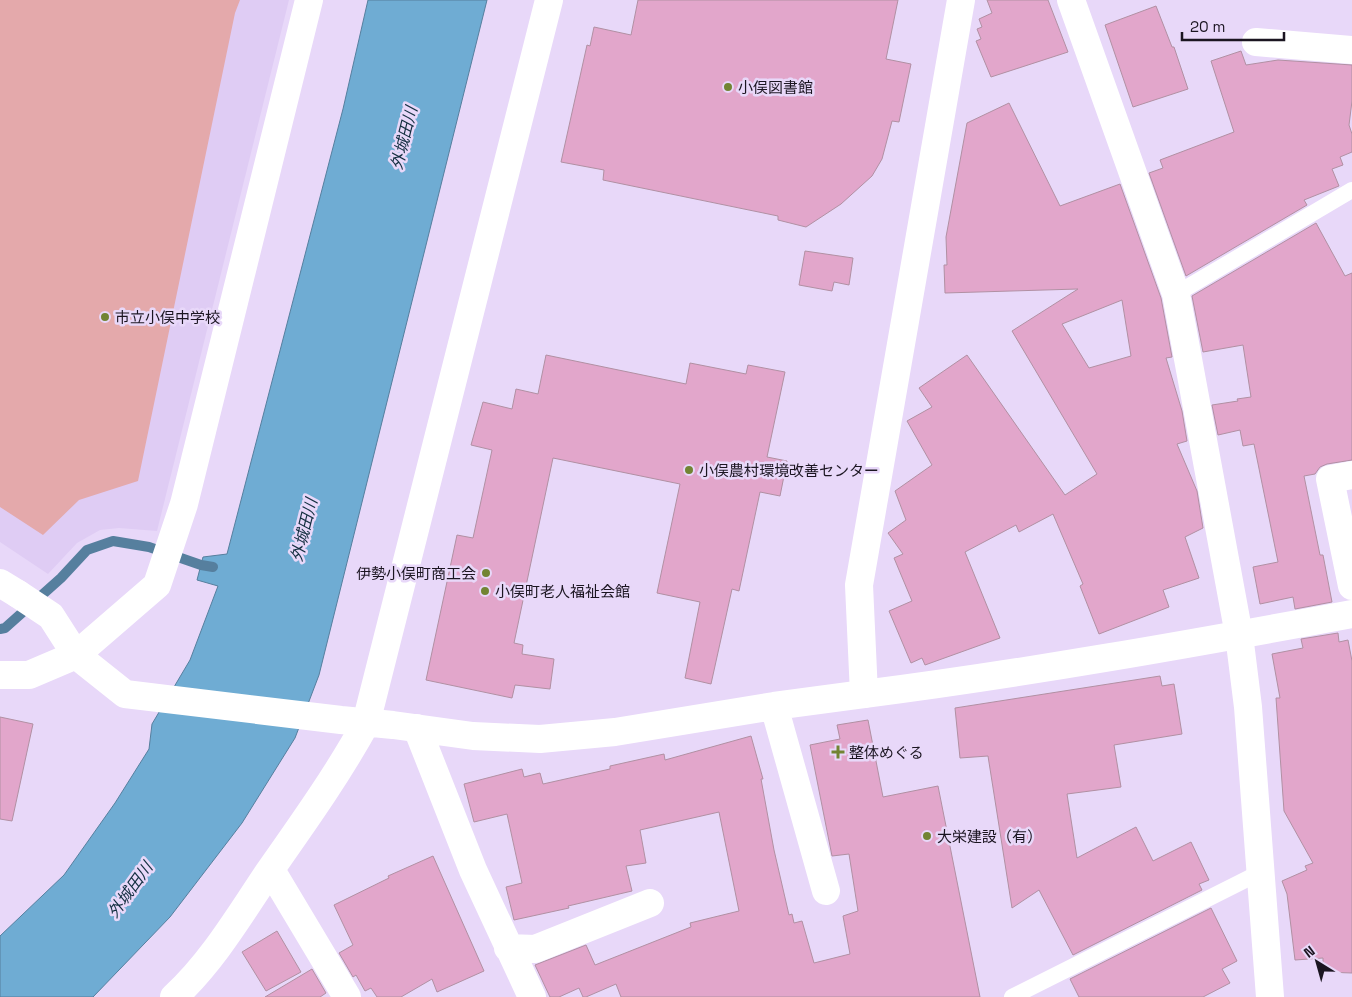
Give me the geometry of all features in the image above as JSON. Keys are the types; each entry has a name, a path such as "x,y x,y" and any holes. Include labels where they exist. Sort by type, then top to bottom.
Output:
{"street":[{"path":"0,675 29,675 76,655 157,584 186,494 309,0"},
{"path":"190,991 348,757 354,721 549,0"},
{"path":"864,694 859,586 961,0"},
{"path":"1071,0 1176,294 1239,635 1248,707 1270,997"},
{"path":"1256,42 1352,50"},
{"path":"1352,475 1330,479 1352,586"},
{"path":"9,589 51,616 76,655 125,694 473,736 540,739 615,732 774,706 958,682 1352,614"},
{"path":"774,706 826,892"},
{"path":"417,728 473,870 527,996"},
{"path":"271,870 347,997"},
{"path":"508,948 535,949 650,903"}],"lane":[{"path":"1176,294 1352,190"},
{"path":"1012,997 1261,872"}],"shaded area":[{"name":"市立小俣中学校","path":"0,0 289,0 157,531 119,528 100,530 77,543 48,574 0,542"},
{"name":"市立小俣中学校","path":"0,0 240,0 235,13 138,481 79,500 43,535 0,507"}],"water":[{"name":"外城田川","path":"368,0 487,0 319,675 295,738 242,823 170,917 93,997 0,997 0,936 64,875 115,803 149,749 152,724 190,660 218,586 197,580 203,557 227,554 343,109"}],"building":[{"name":"小俣図書館","path":"638,0 898,0 886,59 911,64 899,122 892,121 882,159 872,176 841,204 806,227 778,220 778,216 603,180 604,170 561,162 587,45 590,46 594,27 631,35"},
{"path":"987,0 1048,0 1068,52 991,77 976,41 981,39 977,29 982,27 979,19 992,13"},
{"path":"1156,6 1172,47 1174,47 1188,89 1133,107 1105,25"},
{"path":"1241,51 1246,65 1278,60 1352,65 1352,101 1349,125 1352,134 1352,152 1340,157 1343,165 1332,169 1339,186 1304,200 1307,205 1186,276 1149,173 1163,168 1160,160 1234,132 1211,61"},
{"path":"1009,103 1060,206 1120,184 1161,298 1172,357 1166,358 1182,411 1187,441 1177,444 1197,491 1203,528 1185,537 1199,578 1163,590 1169,607 1099,634 1080,586 1083,584 1053,514 1019,532 1016,525 965,552 1000,638 925,665 922,658 911,663 889,611 912,601 894,558 903,554 888,533 906,520 895,491 932,465 907,421 932,407 919,388 967,355 1065,495 1097,474 1012,331 1078,289 945,293 946,237 967,123","holes":["1122,300 1131,356 1089,368 1062,324"]},
{"path":"1316,223 1345,276 1352,273 1352,460 1327,464 1320,467 1315,474 1304,476 1320,555 1323,555 1332,602 1295,609 1293,597 1260,604 1253,567 1278,562 1254,444 1243,446 1240,430 1218,435 1212,405 1251,397 1243,345 1203,352 1192,296"},
{"path":"805,251 853,258 849,285 834,282 832,291 799,285"},
{"path":"546,355 686,384 690,363 746,374 748,365 785,372 767,457 787,461 780,496 760,492 739,591 732,589 711,684 685,678 700,602 657,593 680,484 553,458 514,643 523,645 522,654 554,659 550,689 515,685 512,698 426,680 457,535 473,538 492,450 471,445 483,402 512,409 516,389 538,394"},
{"path":"1338,633 1339,642 1348,640 1352,661 1352,973 1323,972 1323,958 1295,960 1287,894 1282,881 1307,870 1305,866 1313,863 1284,811 1276,698 1280,698 1272,654 1303,648 1301,639"},
{"path":"1160,676 1162,686 1174,684 1182,734 1114,745 1121,787 1067,794 1077,858 1136,827 1153,861 1191,842 1209,880 1199,884 1202,890 1073,955 1039,890 1012,908 988,756 960,758 955,708"},
{"path":"0,717 33,724 12,821 0,819"},
{"path":"868,720 883,797 938,786 980,997 621,997 616,984 586,997 583,997 579,988 559,997 550,997 535,965 586,945 595,965 691,927 690,923 739,911 719,812 640,830 646,863 626,866 632,891 514,920 506,887 522,883 507,814 474,822 464,784 522,769 524,777 540,773 543,784 610,769 610,766 664,754 665,760 751,736 763,779 761,779 774,850 789,915 792,914 794,923 802,921 814,963 850,954 843,916 858,911 849,854 832,856 810,745 840,739 837,725"},
{"path":"433,856 484,971 437,992 432,979 401,997 377,997 371,988 365,991 356,975 353,977 339,953 353,945 334,905 389,878 388,876"},
{"path":"1211,908 1237,961 1222,969 1230,983 1203,997 1079,997 1070,979"},
{"path":"277,931 301,972 266,991 242,952"},
{"path":"312,969 326,993 320,997 265,997"}],"waterway":[{"path":"0,629 5,628 61,578 87,550 113,541 149,547 201,565 213,567"}],"place":[{"name":"小俣図書館","path":"728,87"},
{"name":"市立小俣中学校","path":"105,317"},
{"name":"小俣農村環境改善センター","path":"689,470"},
{"name":"伊勢小俣町商工会","path":"486,573"},
{"name":"小俣町老人福祉会館","path":"485,591"},
{"name":"整体めぐる","path":"838,752"},
{"name":"大栄建設（有）","path":"927,836"}]}
